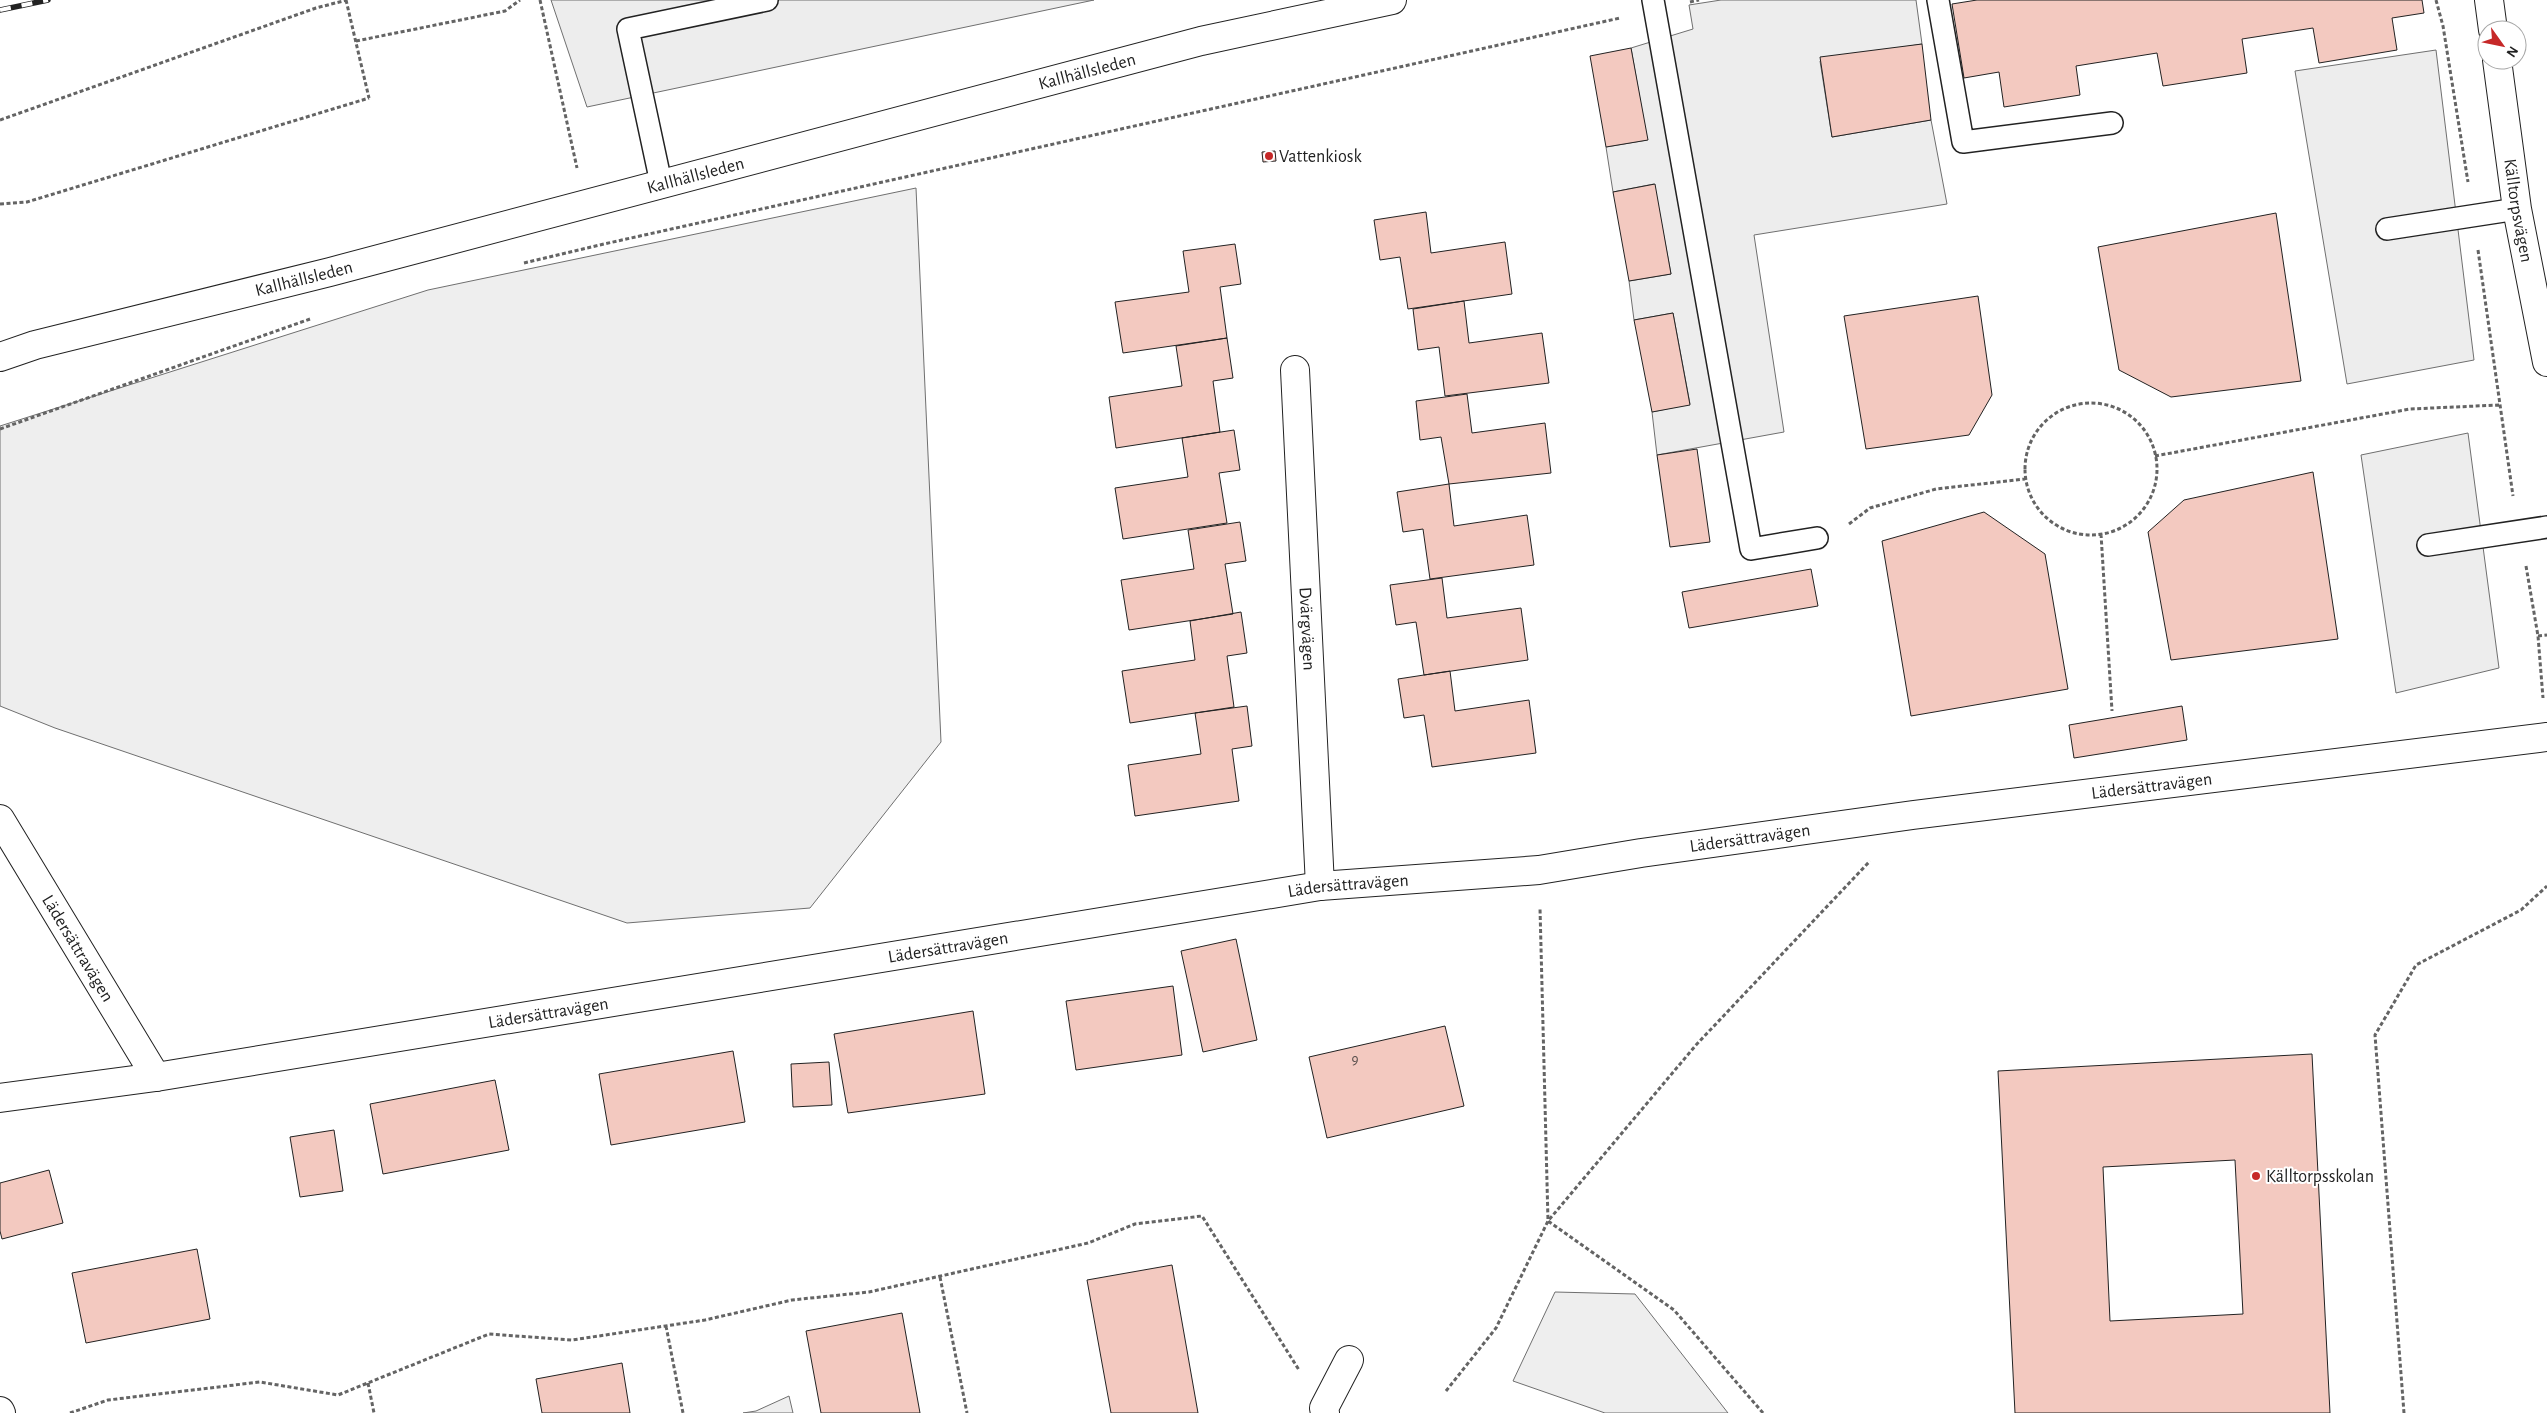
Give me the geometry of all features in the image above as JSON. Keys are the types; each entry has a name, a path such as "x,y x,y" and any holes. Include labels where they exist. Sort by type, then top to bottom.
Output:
{"street":[{"name":"Kallhällsleden","path":"0,357 35,345 330,272 1201,41 1392,0"},
{"path":"2489,0 2492,20"},
{"name":"Källtorpsvägen","path":"2498,70 2517,209 2547,362"},
{"name":"Dvärgvägen","path":"1295,370 1320,886"},
{"name":"Lädersättravägen","path":"0,1098 156,1077 1320,886 1539,870 1641,853 1913,815 2546,737"},
{"name":"Lädersättravägen","path":"0,819 156,1077"},
{"path":"1325,1411 1349,1360"}],"lane":[{"path":"661,183 628,29 767,0"},
{"path":"1938,0 1963,142 2112,122"},
{"path":"1654,5 1750,549 1817,538"},
{"path":"2387,230 2517,209"},
{"path":"2428,545 2547,527"}],"path":[{"path":"0,120 316,8 347,0 368,98 27,202 0,204"},
{"path":"356,41 505,11 520,0"},
{"path":"540,0 586,204 604,244"},
{"path":"518,265 1654,5 1699,0"},
{"path":"2436,0 2443,26 2473,216 2498,406 2538,636 2546,737"},
{"path":"0,429 318,316"},
{"path":"2090,403 2113,407 2132,418 2147,435 2156,456 2156,477 2146,503 2138,515 2121,528 2101,534 2080,534 2060,528 2044,516 2032,499 2025,479 2026,456 2034,436 2049,418 2068,407 2083,404 2090,403"},
{"path":"2156,456 2410,409 2498,406"},
{"path":"1817,538 1838,532 1870,508 1936,489 2025,479"},
{"path":"2101,534 2112,711"},
{"path":"2538,636 2547,635"},
{"path":"1446,1391 1496,1328 1548,1221 1696,1045 1872,858"},
{"path":"1539,870 1548,1221"},
{"path":"2404,1413 2375,1035 2416,965 2521,910 2547,886"},
{"path":"70,1413 108,1400 260,1382 338,1395 489,1334 572,1340 705,1320 792,1300 869,1292 1088,1244 1135,1224 1202,1216 1325,1411"},
{"path":"1548,1221 1674,1310 1763,1413"},
{"path":"940,1277 967,1413"},
{"path":"666,1326 683,1413"},
{"path":"368,1383 374,1413"}],"shaded area":[{"path":"551,0 1094,0 587,107"},
{"path":"1721,0 1916,0 1922,44 1820,61 1832,137 1931,120 1947,204 1754,235 1784,432 1657,455 1652,412 1690,404 1673,313 1634,320 1629,281 1671,274 1654,184 1613,192 1606,147 1647,140 1631,48 1693,29 1689,5"},
{"path":"2436,50 2474,360 2347,384 2295,71"},
{"path":"916,188 941,742 810,908 627,923 55,728 0,706 0,426 428,290"},
{"path":"2468,433 2499,668 2396,693 2361,455"},
{"path":"1555,1292 1635,1294 1728,1413 1605,1413 1513,1381"},
{"path":"789,1396 793,1413 743,1413 756,1411"}],"building":[{"path":"1977,0 2422,0 2424,13 2392,18 2397,50 2319,63 2313,28 2242,39 2247,73 2163,86 2157,53 2076,66 2080,95 2004,107 1999,72 1964,78 1952,4"},
{"path":"1922,44 1931,120 1832,137 1820,57"},
{"path":"1631,48 1648,140 1606,147 1590,56"},
{"name":"Vattenkiosk","path":"1275,151 1276,161 1263,162 1262,152"},
{"path":"1655,184 1671,274 1629,281 1613,192"},
{"path":"1426,212 1431,253 1505,242 1512,294 1408,309 1400,257 1380,260 1374,220"},
{"path":"2276,213 2301,381 2171,397 2119,370 2098,247"},
{"path":"1235,244 1241,284 1220,287 1227,338 1123,353 1115,302 1189,292 1183,251"},
{"path":"1978,296 1992,395 1969,435 1866,449 1844,316"},
{"path":"1464,301 1469,343 1542,333 1549,383 1445,396 1439,347 1418,350 1413,309"},
{"path":"1673,313 1690,405 1652,412 1634,320"},
{"path":"1227,338 1233,378 1213,381 1220,432 1116,448 1109,397 1182,386 1176,346"},
{"path":"1467,394 1472,433 1545,423 1551,473 1449,484 1441,437 1420,440 1416,401"},
{"path":"1234,430 1240,470 1219,473 1227,523 1123,539 1115,488 1188,477 1182,438"},
{"path":"1697,449 1710,542 1670,547 1657,455"},
{"path":"2313,472 2338,639 2171,660 2148,532 2184,500"},
{"path":"1449,484 1454,526 1527,515 1534,565 1430,579 1423,529 1403,532 1397,492"},
{"path":"1984,512 2045,554 2068,689 1911,716 1882,541"},
{"path":"1240,522 1246,561 1225,564 1233,614 1129,630 1121,580 1194,569 1188,530"},
{"path":"1811,569 1818,606 1689,628 1682,592"},
{"path":"1442,578 1447,618 1521,608 1528,660 1424,675 1416,622 1396,625 1390,585"},
{"path":"1241,612 1247,653 1227,656 1234,707 1130,723 1122,671 1195,660 1190,621"},
{"path":"1450,671 1455,711 1529,700 1536,753 1432,767 1424,715 1404,718 1398,679"},
{"path":"1247,706 1252,746 1232,749 1239,801 1135,816 1128,765 1201,754 1195,713"},
{"path":"2182,706 2187,740 2074,758 2069,725"},
{"path":"1236,939 1257,1040 1203,1052 1181,951"},
{"path":"1173,986 1182,1055 1076,1070 1066,1001"},
{"path":"973,1011 985,1094 848,1113 834,1034"},
{"path":"1445,1026 1464,1106 1327,1138 1309,1057"},
{"path":"733,1051 745,1122 611,1145 599,1074"},
{"path":"2312,1054 2330,1413 2015,1413 1998,1071","holes":["2235,1160 2243,1314 2110,1321 2103,1167"]},
{"path":"829,1062 832,1105 793,1107 791,1064"},
{"path":"495,1080 509,1150 383,1174 370,1104"},
{"path":"334,1130 343,1191 300,1197 290,1137"},
{"path":"49,1170 63,1223 2,1239 0,1231 0,1183"},
{"path":"197,1249 210,1319 86,1343 72,1273"},
{"path":"1172,1265 1198,1413 1111,1413 1087,1280"},
{"path":"902,1313 920,1413 821,1413 806,1331"},
{"path":"622,1363 630,1413 542,1413 536,1379"}],"railway":[{"path":"0,10 48,0"}],"place":[{"name":"Vattenkiosk","path":"1269,156"},
{"name":"Källtorpsskolan","path":"2256,1176"}]}
